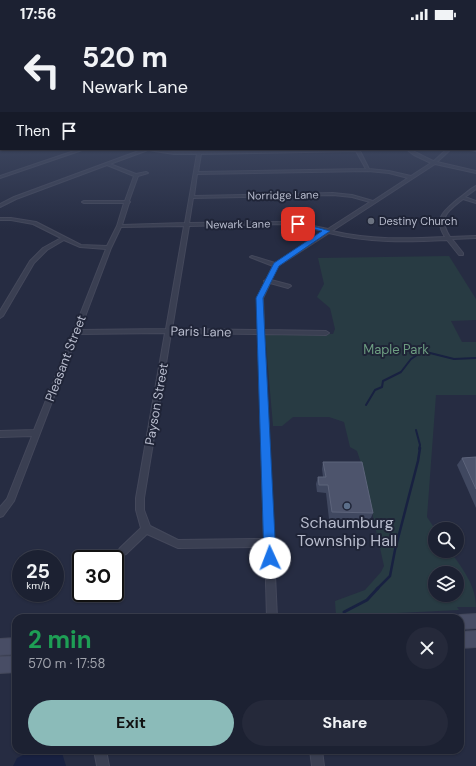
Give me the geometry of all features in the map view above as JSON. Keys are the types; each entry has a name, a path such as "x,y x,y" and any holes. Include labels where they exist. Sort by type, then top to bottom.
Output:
{"main road":[{"path":"464,622 476,621"},
{"path":"464,640 476,639"},
{"path":"0,647 12,646"},
{"path":"0,665 12,664"}],"street":[{"path":"0,177 54,159"},
{"path":"0,206 16,198 119,159"},
{"name":"Payson Street","path":"146,529 140,510 140,498 199,159"},
{"path":"362,159 368,170"},
{"path":"429,159 476,172"},
{"path":"272,614 260,298 276,265 439,159"},
{"path":"33,160 41,164"},
{"path":"107,164 136,175 146,173"},
{"path":"196,173 368,170 389,172 411,178"},
{"name":"Pleasant Street","path":"0,513 10,501 75,332 119,226 136,175"},
{"path":"461,254 448,237 440,222 442,216 476,187"},
{"name":"Norridge Lane","path":"192,197 330,194 352,196 373,202"},
{"path":"462,198 476,202"},
{"path":"84,202 128,202"},
{"path":"0,219 11,219 34,223 80,246 109,248"},
{"name":"Newark Lane","path":"119,226 298,224 363,238 476,237"},
{"path":"0,316 32,262 45,249 64,238"},
{"path":"252,257 276,265"},
{"path":"267,281 288,286"},
{"name":"Paris Lane","path":"75,332 169,331 326,333"},
{"path":"0,434 36,433"},
{"path":"124,550 146,529 178,544 270,542"},
{"path":"101,754 103,766"},
{"path":"316,754 318,766"}],"green space":[{"name":"Maple Park","path":"449,256 476,299 476,320 451,321 462,342 476,342 476,395 436,395 427,517 430,522 428,522 428,558 455,558 461,566 428,566 428,602 464,602 464,570 474,591 476,607 457,607 459,610 377,614 336,614 335,601 365,590 381,572 384,566 361,463 357,451 350,447 344,422 329,417 293,417 282,426 273,426 265,333 333,334 335,329 330,308 317,297 324,284 318,258"}],"water":[{"path":"25,754 62,754 66,766 13,766 17,758"}],"building":[{"path":"476,457 476,489 462,458"},
{"name":"Schaumburg Township Hall","path":"323,462 362,462 373,513 332,512 328,485 319,485 318,477 326,477"}],"waterway":[{"path":"366,405 375,390 382,387 383,381 401,372 411,359 420,353 430,353 454,359 476,358"},
{"path":"416,430 420,445 419,449"},
{"path":"378,588 390,576 420,448"},
{"path":"344,612 367,600 378,588"}],"place":[{"name":"Destiny Church","path":"371,221"},
{"name":"Schaumburg Township Hall","path":"347,506"}],"route":[{"path":"270,558 260,298 276,265 327,231 298,224"}]}
